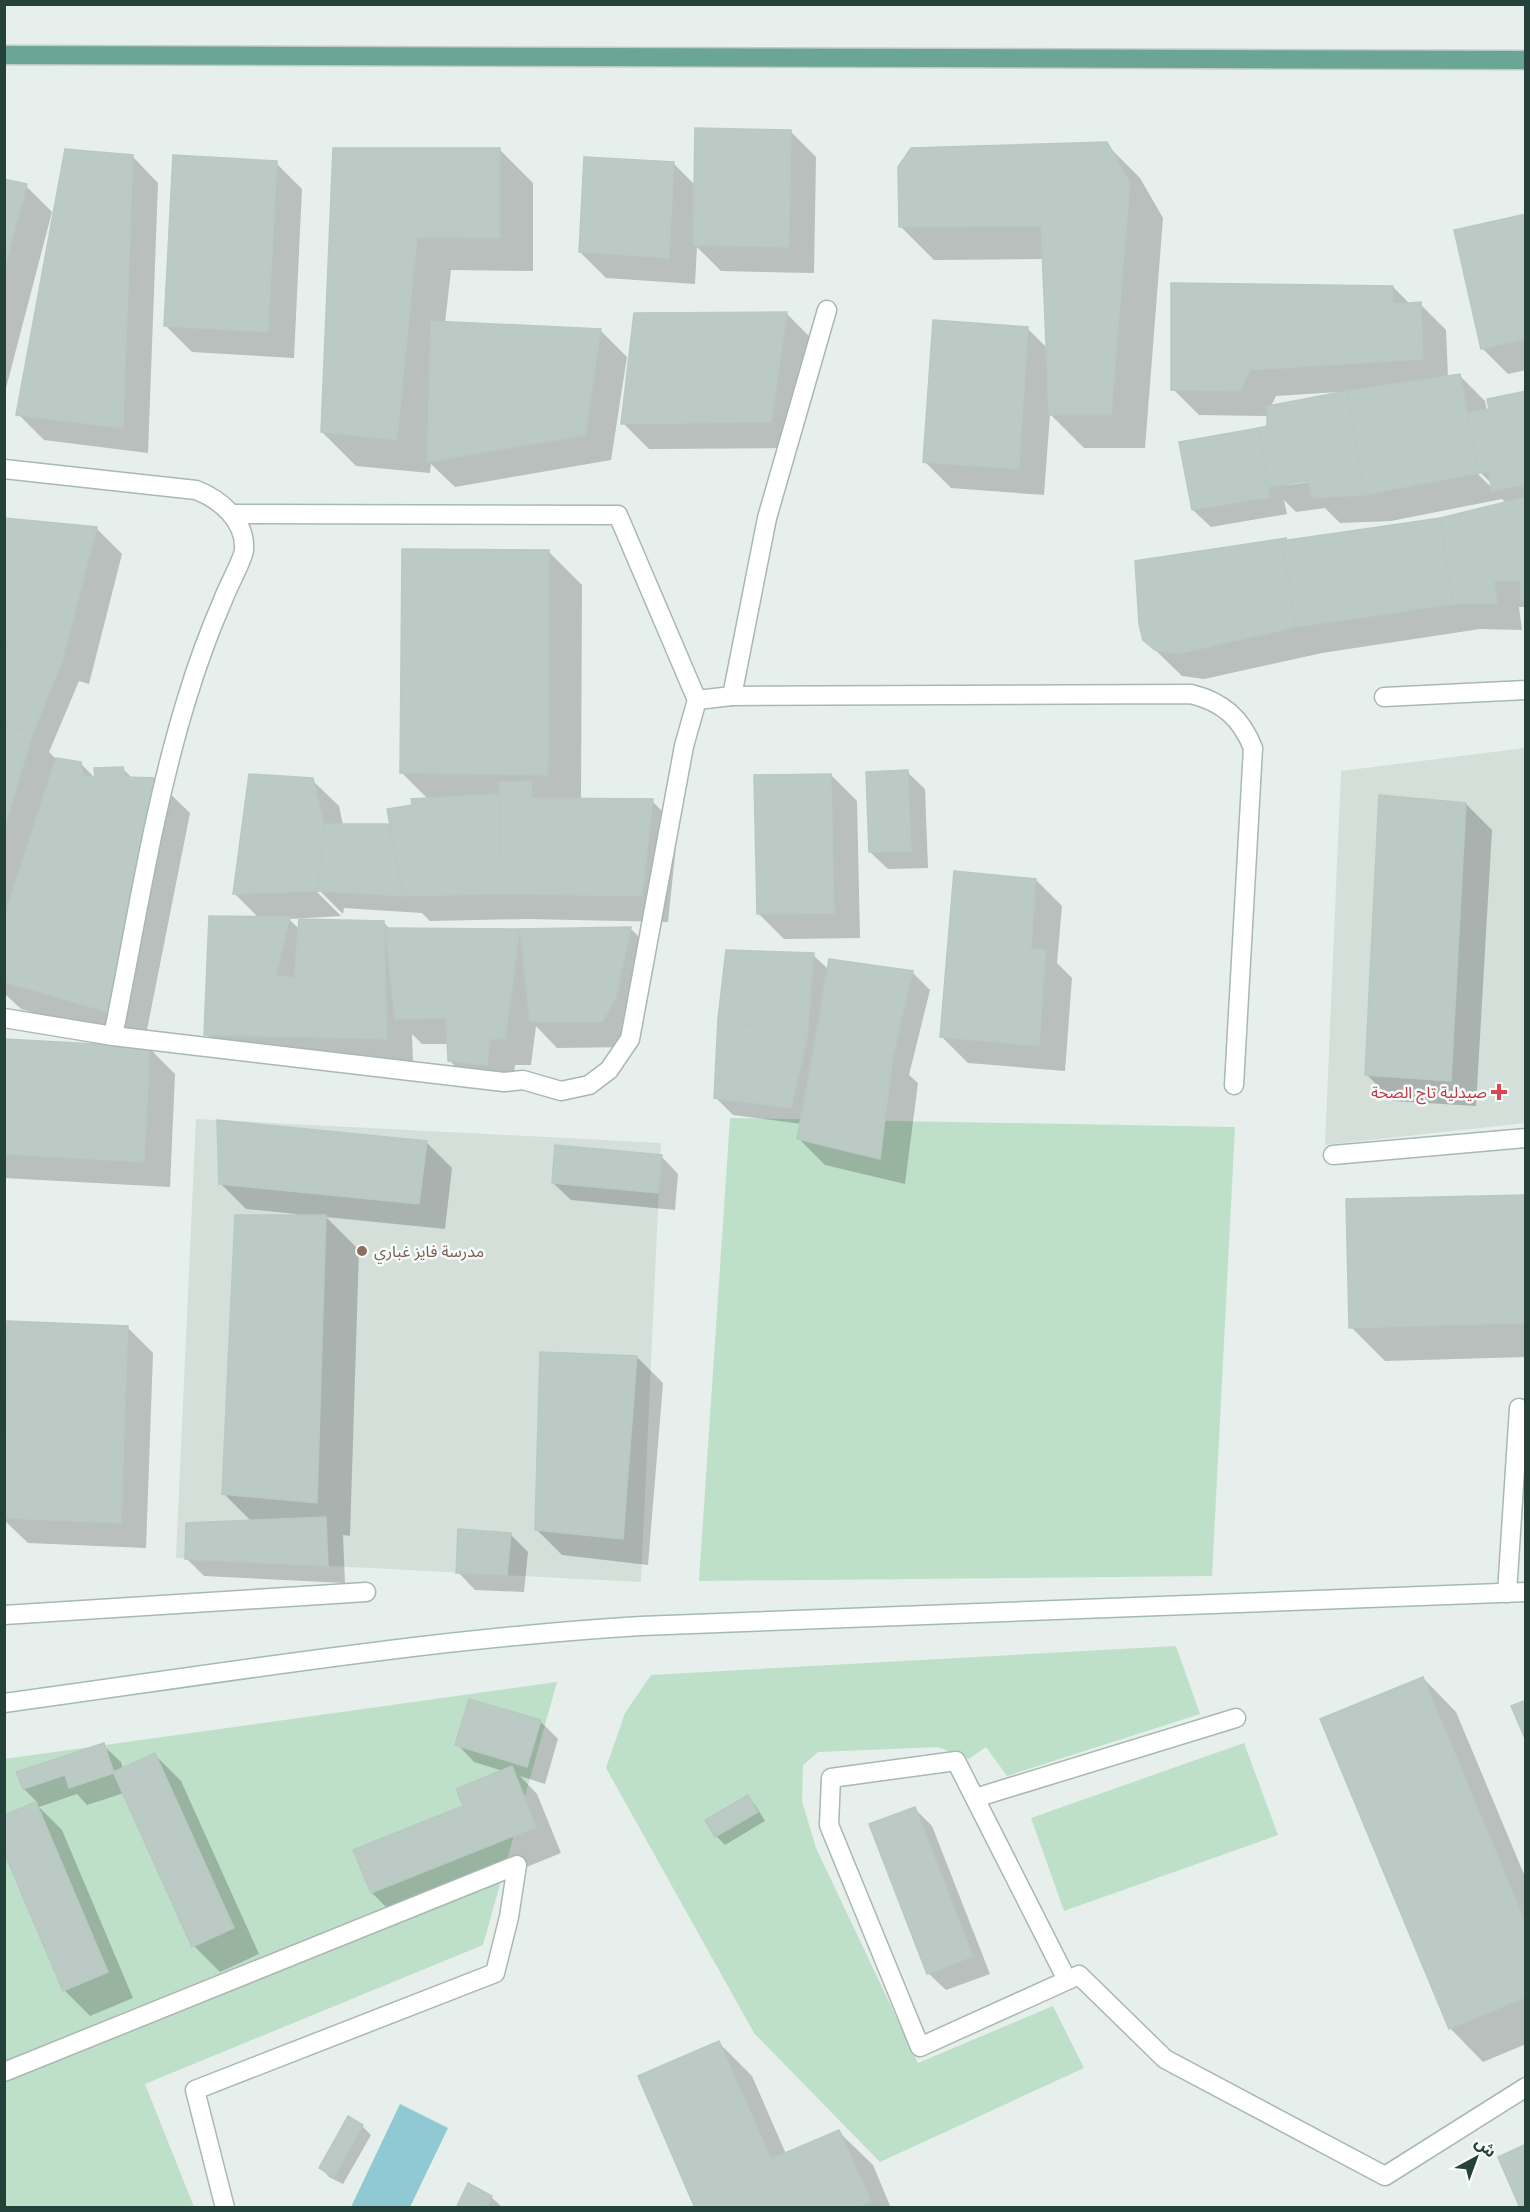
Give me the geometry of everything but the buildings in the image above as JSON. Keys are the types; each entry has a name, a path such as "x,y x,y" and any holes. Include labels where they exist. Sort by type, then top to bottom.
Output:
{"main road":[{"path":"4,55 1526,60"}],"street":[{"path":"732,696 767,518 827,310"},
{"path":"4,469 196,490 210,495 232,514 241,531 244,550 204,648 174,741 113,1036"},
{"path":"4,1018 113,1036 504,1082 523,1080 561,1091 589,1085 609,1070 630,1039 684,746 697,700 618,515 232,514"},
{"path":"1384,697 1526,690"},
{"path":"697,700 732,696 1191,694 1204,697 1229,710 1240,722 1253,748 1234,1085"},
{"path":"1334,1155 1526,1138"},
{"path":"4,1703 415,1646 566,1630 1516,1592 1519,1408"},
{"path":"4,1616 366,1592"},
{"path":"975,1798 1236,1718"},
{"path":"1067,1980 956,1761 831,1778 829,1826 920,2047 1079,1975 1165,2059 1385,2176 1526,2087"},
{"path":"4,2072 517,1865 509,1917 495,1973 195,2090 225,2208"}],"shaded area":[{"path":"1525,748 1525,1123 1325,1145 1341,771"},
{"path":"196,1119 661,1143 641,1582 176,1558"}],"green space":[{"path":"730,1118 1235,1127 1212,1576 699,1581"},
{"path":"1176,1646 1200,1714 1007,1776 986,1747 969,1759 938,1747 818,1752 803,1765 802,1801 816,1848 918,2063 1053,2006 1084,2068 880,2162 754,2033 606,1768 625,1713 651,1675"},
{"path":"557,1682 483,1945 145,2084 194,2207 5,2207 4,1759"},
{"path":"1244,1743 1278,1835 1064,1911 1031,1818"}],"water":[{"path":"400,2104 448,2128 410,2207 351,2207"}],"place":[{"name":"صيدلية تاج الصحة","path":"1499,1092"},
{"name":"مدرسة فايز غباري","path":"362,1251"}]}
